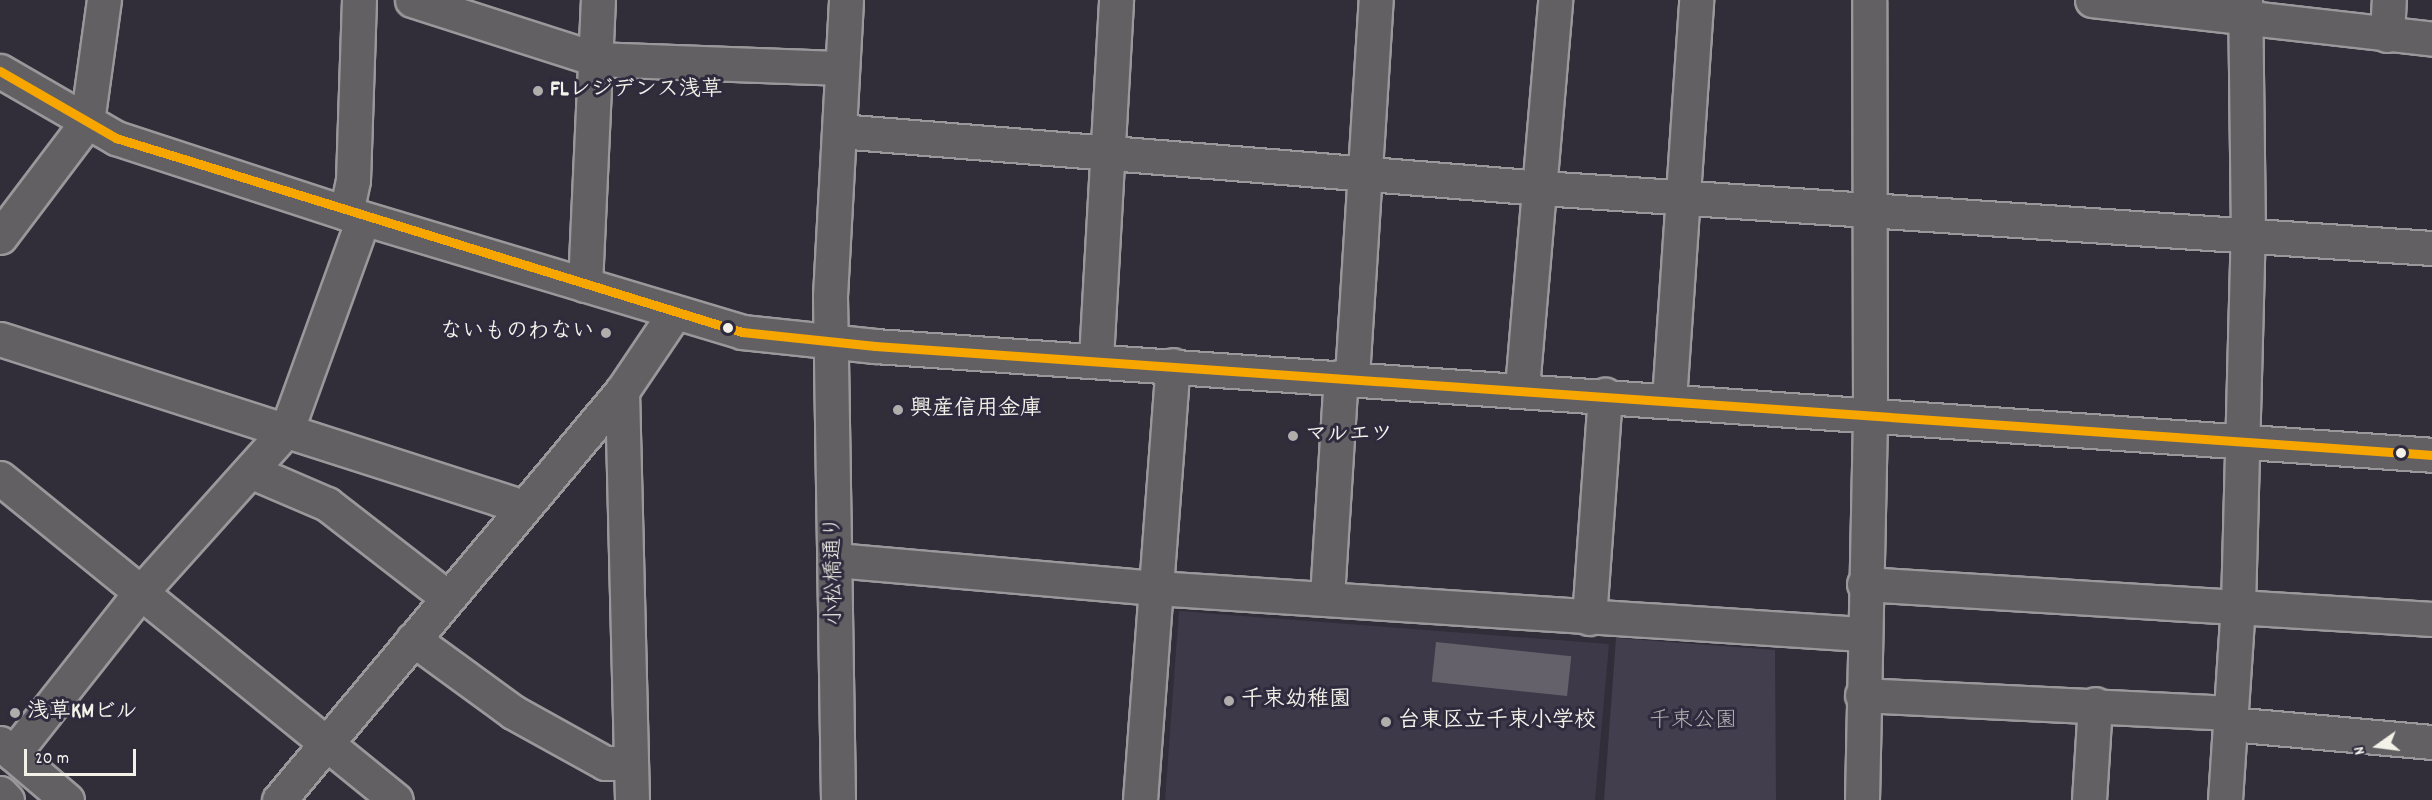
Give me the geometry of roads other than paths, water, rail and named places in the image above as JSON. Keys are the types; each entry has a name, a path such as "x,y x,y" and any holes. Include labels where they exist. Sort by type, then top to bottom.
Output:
{"street":[{"path":"0,237 87,122 104,0"},
{"path":"67,800 7,749 141,592 287,429 354,216 353,180 359,0"},
{"path":"412,0 596,59 842,68"},
{"path":"585,285 598,0"},
{"name":"小松橋通り","path":"838,800 831,343 846,0"},
{"path":"1096,359 1116,0"},
{"path":"1327,597 1365,174 1376,0"},
{"path":"1522,388 1542,188 1555,0"},
{"path":"1669,400 1695,0"},
{"path":"1862,800 1862,634 1870,416 1869,0"},
{"path":"2387,35 2389,0"},
{"path":"2102,1 2245,9 2387,35 2432,39"},
{"path":"2225,800 2238,606 2248,236 2245,9"},
{"path":"0,71 116,138 354,216 674,314 742,332 831,343 1522,388 1870,416 2432,455"},
{"path":"839,131 1542,188 1868,208 2432,248"},
{"path":"279,800 622,391 674,314"},
{"path":"0,339 287,429 524,507"},
{"path":"1140,800 1173,365"},
{"path":"622,391 632,800"},
{"path":"1589,618 1605,395"},
{"path":"250,471 327,504 448,598"},
{"path":"0,478 396,800"},
{"path":"835,560 1156,588 1327,597 1589,618 1862,634"},
{"path":"1864,584 2432,619"},
{"path":"413,639 513,712 605,763 631,763"},
{"path":"1862,695 2095,704 2432,742"},
{"path":"2089,800 2095,704"},
{"path":"0,794 7,800"},
{"path":"838,800 850,800"}],"place":[{"name":"FLレジデンス浅草","path":"538,91"},
{"name":"ないものわない","path":"606,333"},
{"name":"興産信用金庫","path":"898,410"},
{"name":"マルエツ","path":"1293,436"},
{"name":"千束幼稚園","path":"1229,701"},
{"name":"浅草KMビル","path":"15,713"},
{"name":"台東区立千束小学校","path":"1386,722"}],"park label":[{"name":"千束公園","path":"1693,722"}]}
